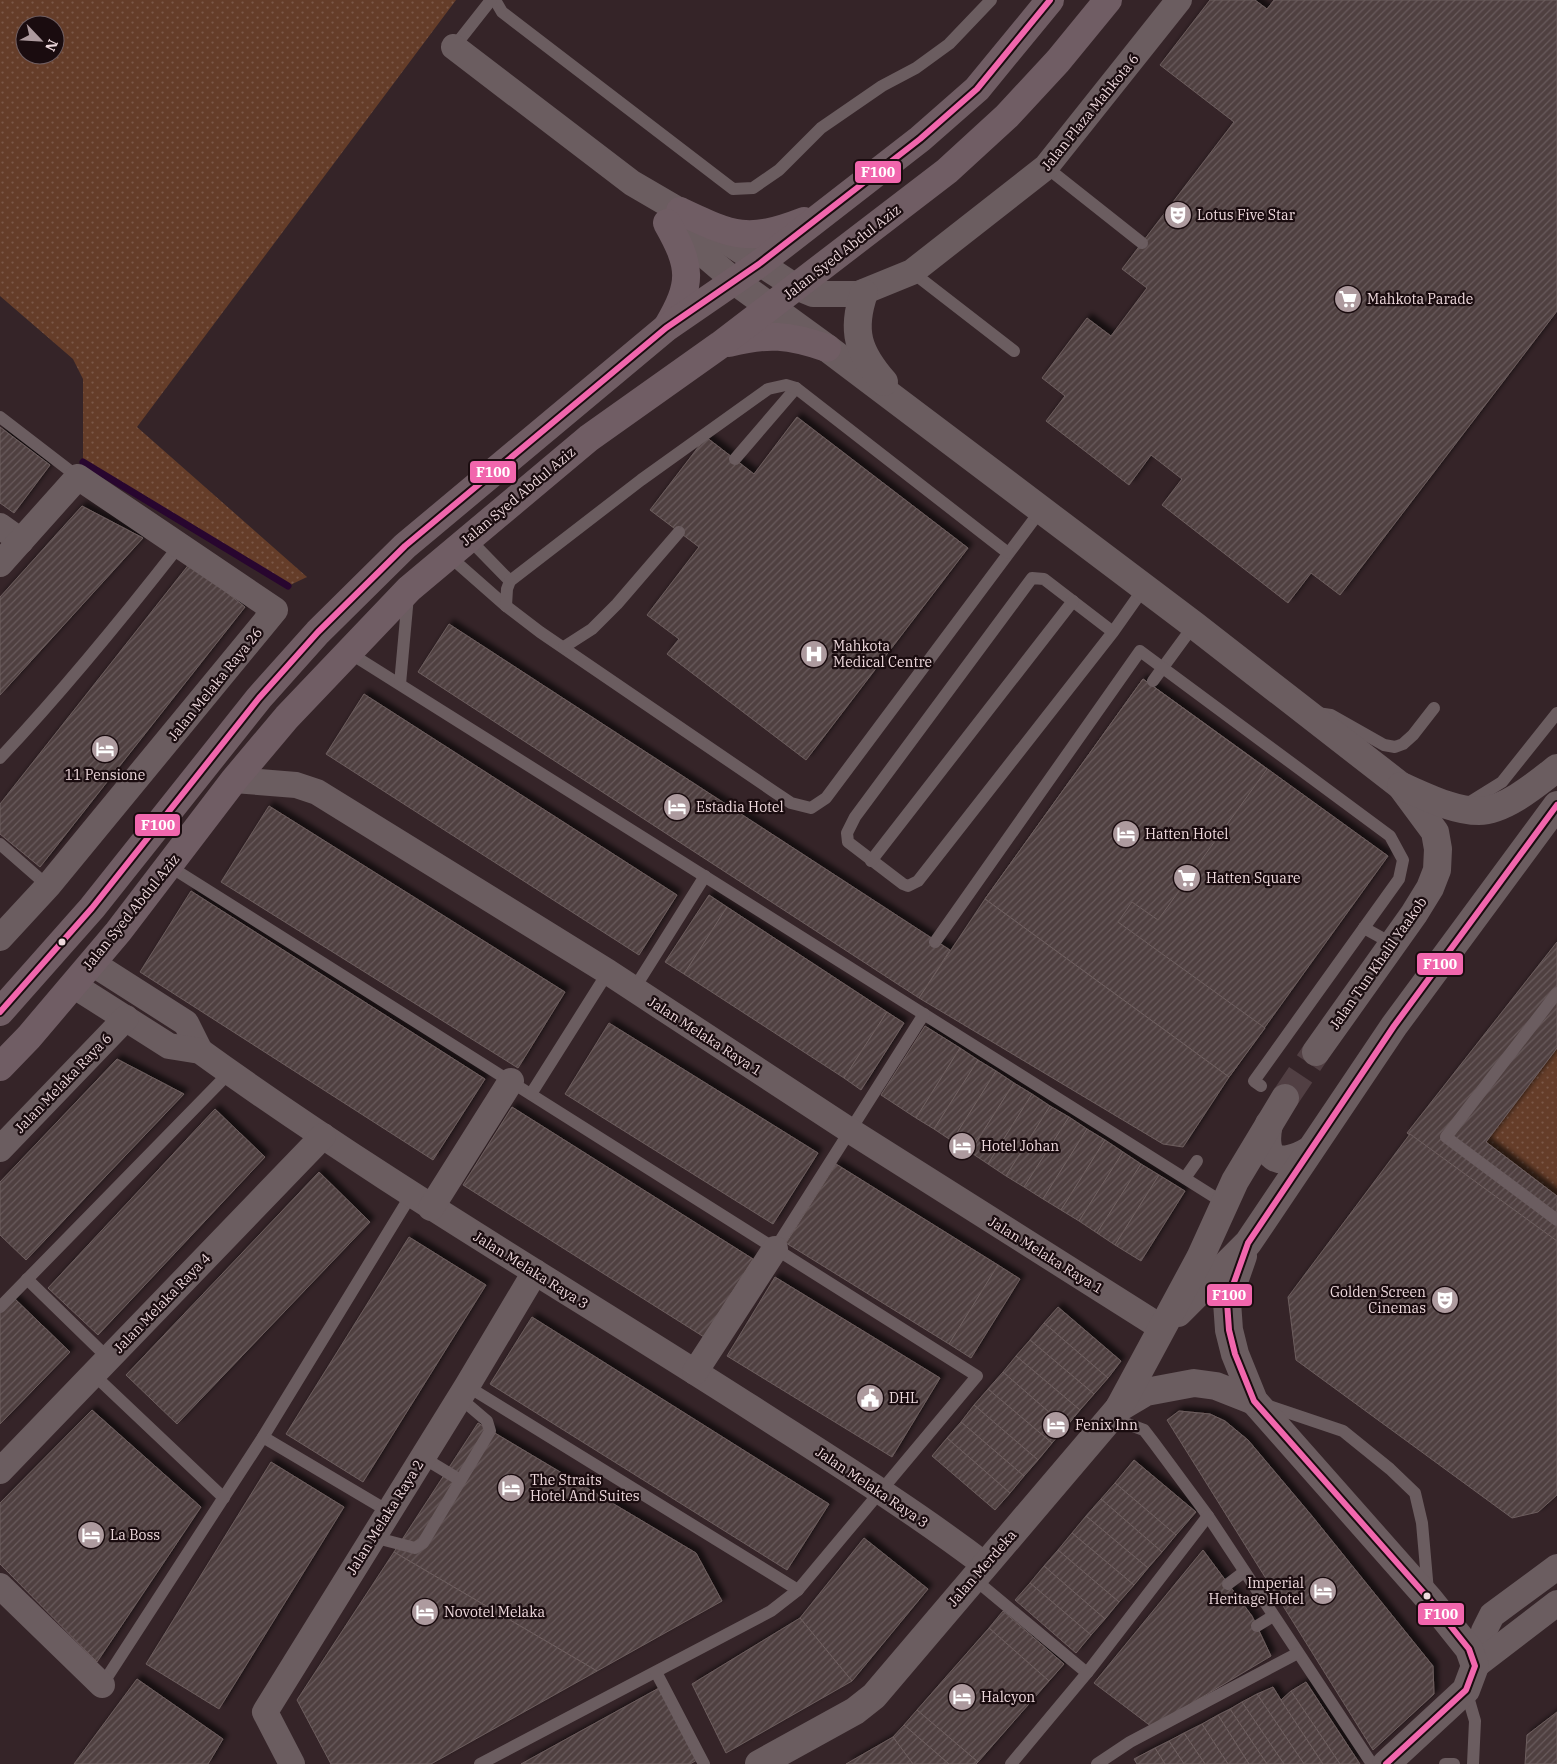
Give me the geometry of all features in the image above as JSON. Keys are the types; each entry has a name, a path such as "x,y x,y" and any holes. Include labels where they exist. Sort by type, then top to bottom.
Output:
{"main road":[{"path":"0,1012 80,922 253,705 318,632 405,546 666,328 736,282 920,139 977,89 1050,0"},
{"name":"Jalan Syed Abdul Aziz","path":"0,1067 92,963 234,780 287,717 409,589 589,438 770,308 947,171 1008,116 1058,61 1108,0"},
{"path":"674,217 726,232 749,235 776,232 825,213"},
{"path":"666,328 681,303 687,276 674,217"},
{"path":"736,282 827,348 1194,625 1306,710 1401,786 1460,808 1481,811 1501,805 1533,788 1557,768"},
{"path":"864,293 857,314 860,346 874,370 910,411"},
{"path":"720,345 755,336 770,335 800,339 827,348"},
{"name":"Jalan Tun Khalil Yaakob","path":"1316,1052 1393,944 1430,888 1437,870 1438,849 1435,832 1401,786"},
{"path":"1162,1328 1210,1284 1248,1243 1394,1026 1557,805"},
{"path":"1162,1328 1200,1258 1224,1203 1285,1098"},
{"path":"1269,1124 1265,1142 1270,1153 1282,1160 1294,1160 1310,1150"},
{"path":"1248,1243 1227,1302 1231,1338 1254,1401 1429,1599 1469,1650 1470,1678 1386,1764"},
{"name":"Jalan Merdeka","path":"759,1764 855,1711 874,1696 1115,1413 1162,1328"},
{"path":"1115,1413 1146,1392 1194,1383 1216,1386 1254,1401"}],"street":[{"name":"Jalan Plaza Mahkota 6","path":"674,217 759,264 796,288 813,294 833,296 864,293 912,272 1046,167 1179,0"},
{"path":"454,47 674,217 736,282"},
{"path":"0,564 78,477"},
{"name":"Jalan Melaka Raya 26","path":"0,938 48,886 275,610 78,477"},
{"path":"0,526 21,541"},
{"name":"Jalan Melaka Raya 1","path":"234,780 296,785 317,792 608,972 849,1130 1162,1328"},
{"path":"92,963 186,1023 200,1051"},
{"name":"Jalan Melaka Raya 3","path":"73,985 169,1046 200,1051 421,1202 695,1372 880,1490 979,1571"},
{"name":"Jalan Melaka Raya 6","path":"0,1149 126,1018"},
{"path":"421,1202 521,1088"},
{"name":"Jalan Melaka Raya 4","path":"0,1471 323,1136"},
{"path":"695,1372 775,1249"},
{"name":"Jalan Melaka Raya 2","path":"292,1764 265,1712 388,1511 464,1392 534,1272"},
{"path":"1470,1678 1484,1631 1492,1615 1557,1567"},
{"path":"0,1586 102,1685"},
{"path":"1470,1678 1557,1603"}],"lane":[{"path":"454,47 491,0"},
{"path":"495,0 502,12 733,189 753,188 779,170 821,128 882,86 916,68 949,44 991,0"},
{"path":"1046,167 1142,243"},
{"path":"912,272 1014,351"},
{"path":"506,606 507,589 510,581 649,474 768,389 786,385 796,388 1008,553"},
{"path":"734,459 796,388"},
{"path":"0,417 78,477"},
{"path":"458,547 506,606 773,791 791,802 811,808 826,798 1041,510"},
{"path":"564,647 592,629 617,604 679,532"},
{"path":"0,758 94,652 179,546"},
{"path":"458,547 510,581"},
{"path":"1113,632 1044,579 1032,578 855,817 847,833 848,842 903,884 908,886 918,881 1113,632 1144,588"},
{"path":"400,684 409,589"},
{"path":"871,861 1073,601"},
{"path":"1153,681 1194,625"},
{"path":"935,942 1140,651 1390,836 1403,860 1399,879 1254,1081 1262,1086"},
{"path":"348,652 705,876 899,993 924,1014 1224,1203"},
{"path":"1306,710 1331,715 1384,744 1395,747 1404,744 1434,708"},
{"path":"1460,808 1502,782 1557,712"},
{"path":"0,844 48,886"},
{"path":"169,866 978,1376 880,1490 798,1590 771,1611 480,1764"},
{"path":"634,989 705,876"},
{"path":"1364,928 1393,944"},
{"path":"521,1088 608,972"},
{"path":"1557,993 1446,1137 1557,1220"},
{"path":"775,1249 924,1014"},
{"path":"0,1307 230,1072"},
{"path":"1185,1178 1197,1161"},
{"path":"102,1685 263,1437 421,1202"},
{"path":"27,1279 101,1366 224,1498"},
{"path":"372,1537 416,1548 423,1543 490,1431 487,1420 464,1392"},
{"path":"464,1392 798,1590"},
{"path":"1254,1401 1343,1431 1390,1469 1415,1493 1422,1523 1429,1599"},
{"path":"1115,1413 1144,1430 1208,1516 1372,1764"},
{"path":"263,1437 388,1511"},
{"path":"422,1457 460,1480"},
{"path":"1011,1764 1086,1672 1208,1516"},
{"path":"979,1571 1086,1672"},
{"path":"1228,1584 1244,1572"},
{"path":"1257,1626 1273,1616"},
{"path":"1097,1764 1130,1742 1298,1653"},
{"path":"656,1672 704,1764"},
{"path":"1470,1678 1475,1721 1473,1764"},
{"path":"1445,1764 1454,1764"}],"shaded area":[{"path":"0,0 456,0 137,427 307,577 288,586 83,462 83,379 73,359 0,296"},
{"path":"1557,1048 1557,1196 1486,1142"}],"building":[{"name":"Mahkota Parade","path":"1210,0 1255,0 1267,9 1274,0 1557,0 1557,311 1340,595 1311,573 1288,603 1162,505 1182,479 1151,455 1129,485 1046,421 1065,396 1042,378 1087,318 1111,336 1147,288 1122,269 1234,122 1160,65"},
{"path":"797,417 968,548 806,760 667,654 679,639 647,615 699,547 650,510 706,437 754,474"},
{"path":"0,427 50,465 14,513 0,503"},
{"path":"82,506 143,538 0,695 0,597"},
{"path":"190,563 245,607 40,867 0,834 0,804"},
{"name":"Estadia Hotel","path":"449,624 950,950 919,998 418,672"},
{"name":"Hatten Square","path":"1143,679 1388,856 1229,1077 985,899"},
{"name":"Hatten Square","path":"1143,679 1267,769 1158,920 1132,902 1118,922 1265,1028 1229,1077 985,899"},
{"path":"364,694 677,895 639,955 326,754"},
{"path":"269,806 565,992 518,1068 221,882"},
{"path":"191,891 485,1079 433,1160 140,972"},
{"path":"709,895 727,907 684,974 665,962"},
{"path":"985,899 1229,1077 1183,1147 1163,1144 919,998"},
{"path":"727,907 887,1012 844,1078 684,974"},
{"path":"1557,942 1557,1048 1486,1142 1557,1196 1557,1242 1407,1133"},
{"path":"887,1012 904,1023 861,1090 844,1078"},
{"path":"609,1023 818,1153 773,1224 565,1094"},
{"path":"925,1026 960,1048 916,1118 881,1095"},
{"path":"960,1048 978,1060 934,1129 916,1118"},
{"path":"117,1059 184,1094 26,1260 0,1235 0,1182"},
{"path":"978,1060 996,1071 952,1141 934,1129"},
{"path":"996,1071 1014,1083 970,1152 952,1141"},
{"path":"1014,1083 1032,1094 988,1164 970,1152"},
{"path":"1032,1094 1050,1106 1006,1176 988,1164"},
{"path":"1050,1106 1069,1117 1024,1187 1006,1176"},
{"path":"512,1107 753,1259 704,1337 463,1185"},
{"path":"215,1109 265,1157 98,1335 48,1288"},
{"path":"1069,1117 1087,1129 1043,1199 1024,1187"},
{"path":"1087,1129 1105,1140 1061,1210 1043,1199"},
{"path":"1410,1134 1557,1241 1557,1495 1538,1512 1512,1518 1296,1360 1288,1297"},
{"path":"1105,1140 1123,1152 1079,1221 1061,1210"},
{"path":"1123,1152 1141,1164 1097,1233 1079,1221"},
{"path":"836,1164 998,1265 949,1344 786,1243"},
{"path":"1141,1164 1159,1175 1115,1245 1097,1233"},
{"path":"319,1172 370,1222 177,1424 126,1375"},
{"path":"1159,1175 1185,1191 1141,1261 1115,1245"},
{"path":"409,1237 486,1285 363,1482 286,1434"},
{"path":"998,1265 1020,1279 971,1358 949,1344"},
{"path":"775,1277 940,1378 892,1457 727,1356"},
{"path":"14,1298 70,1352 0,1424 0,1313"},
{"path":"1058,1307 1121,1361 1108,1378 1044,1323"},
{"path":"532,1317 829,1504 787,1570 490,1384"},
{"path":"1044,1323 1108,1378 1094,1394 1030,1340"},
{"path":"1030,1340 1094,1394 1080,1410 1016,1356"},
{"path":"1016,1356 1080,1410 1066,1427 1003,1372"},
{"path":"1003,1372 1066,1427 1052,1443 988,1389"},
{"path":"988,1389 1052,1443 1038,1460 974,1405"},
{"path":"974,1405 1038,1460 1024,1476 961,1422"},
{"name":"La Boss","path":"92,1410 201,1507 97,1662 0,1564 0,1503"},
{"name":"Imperial Heritage Hotel","path":"1179,1411 1210,1414 1225,1421 1248,1440 1433,1666 1434,1694 1373,1750 1167,1420"},
{"path":"961,1422 1024,1476 1010,1493 947,1438"},
{"name":"The Straits Hotel And Suites","path":"478,1423 696,1553 722,1601 597,1671 394,1552"},
{"path":"947,1438 1010,1493 995,1510 932,1456"},
{"path":"1134,1460 1196,1512 1176,1535 1115,1483"},
{"path":"271,1462 344,1507 219,1709 146,1664"},
{"path":"1115,1483 1176,1535 1162,1552 1101,1499"},
{"path":"1101,1499 1162,1552 1148,1568 1086,1516"},
{"path":"1086,1516 1148,1568 1134,1585 1072,1533"},
{"path":"1072,1533 1134,1585 1119,1602 1058,1550"},
{"path":"864,1538 928,1589 852,1681 800,1618"},
{"path":"1058,1550 1119,1602 1105,1619 1044,1566"},
{"path":"1203,1550 1252,1616 1271,1656 1152,1727 1094,1683"},
{"name":"Novotel Melaka","path":"394,1552 597,1671 431,1764 331,1764 297,1700"},
{"path":"1044,1566 1105,1619 1091,1635 1030,1583"},
{"path":"1030,1583 1091,1635 1076,1653 1015,1600"},
{"path":"1003,1611 1064,1664 1049,1681 989,1628"},
{"path":"800,1618 852,1681 726,1753 692,1684"},
{"path":"989,1628 1049,1681 978,1762 917,1710"},
{"path":"137,1679 223,1739 208,1764 74,1764"},
{"path":"1306,1682 1360,1764 1340,1764 1291,1691"},
{"path":"1273,1687 1323,1764 1304,1764 1257,1694"},
{"path":"659,1688 697,1760 690,1764 521,1764"},
{"path":"1291,1691 1340,1764 1323,1764 1281,1700"},
{"path":"1257,1694 1304,1764 1284,1764 1242,1702"},
{"path":"1242,1702 1284,1764 1267,1764 1230,1709"},
{"path":"1230,1709 1267,1764 1249,1764 1218,1715"},
{"path":"917,1710 978,1762 976,1764 949,1764 904,1725"},
{"path":"1557,1712 1557,1764 1525,1764 1527,1735"},
{"path":"1218,1715 1249,1764 1228,1764 1202,1724"},
{"path":"1202,1724 1228,1764 1205,1764 1184,1733"},
{"path":"904,1725 949,1764 913,1764 893,1737"},
{"path":"1184,1733 1205,1764 1184,1764 1169,1741"},
{"path":"893,1737 913,1764 846,1764"},
{"path":"1169,1741 1184,1764 1165,1764 1155,1748"},
{"path":"1155,1748 1165,1764 1137,1764 1134,1759"}],"waterway":[{"path":"83,462 288,586"}],"tunnel":[{"path":"1285,1098 1316,1052"}],"transit line":[{"name":"F100","path":"0,1012 92,908 259,698 318,632 405,546 666,328 759,264 920,139 977,89 1050,0"},
{"name":"F100","path":"1386,1764 1466,1690 1475,1666 1469,1649 1429,1599 1254,1401 1235,1354 1229,1330 1227,1302 1248,1243 1394,1026 1557,805"}],"place":[{"name":"Lotus Five Star","path":"1178,215"},
{"name":"Mahkota Parade","path":"1348,299"},
{"name":"Mahkota Medical Centre","path":"814,654"},
{"name":"11 Pensione","path":"105,749"},
{"name":"Estadia Hotel","path":"677,807"},
{"name":"Hatten Hotel","path":"1126,834"},
{"name":"Hatten Square","path":"1187,878"},
{"name":"Hotel Johan","path":"962,1146"},
{"name":"Golden Screen Cinemas","path":"1445,1300"},
{"name":"DHL","path":"870,1398"},
{"name":"Fenix Inn","path":"1056,1425"},
{"name":"The Straits Hotel And Suites","path":"511,1488"},
{"name":"La Boss","path":"91,1535"},
{"name":"Imperial Heritage Hotel","path":"1323,1591"},
{"name":"Novotel Melaka","path":"425,1612"},
{"name":"Halcyon","path":"962,1697"}]}
